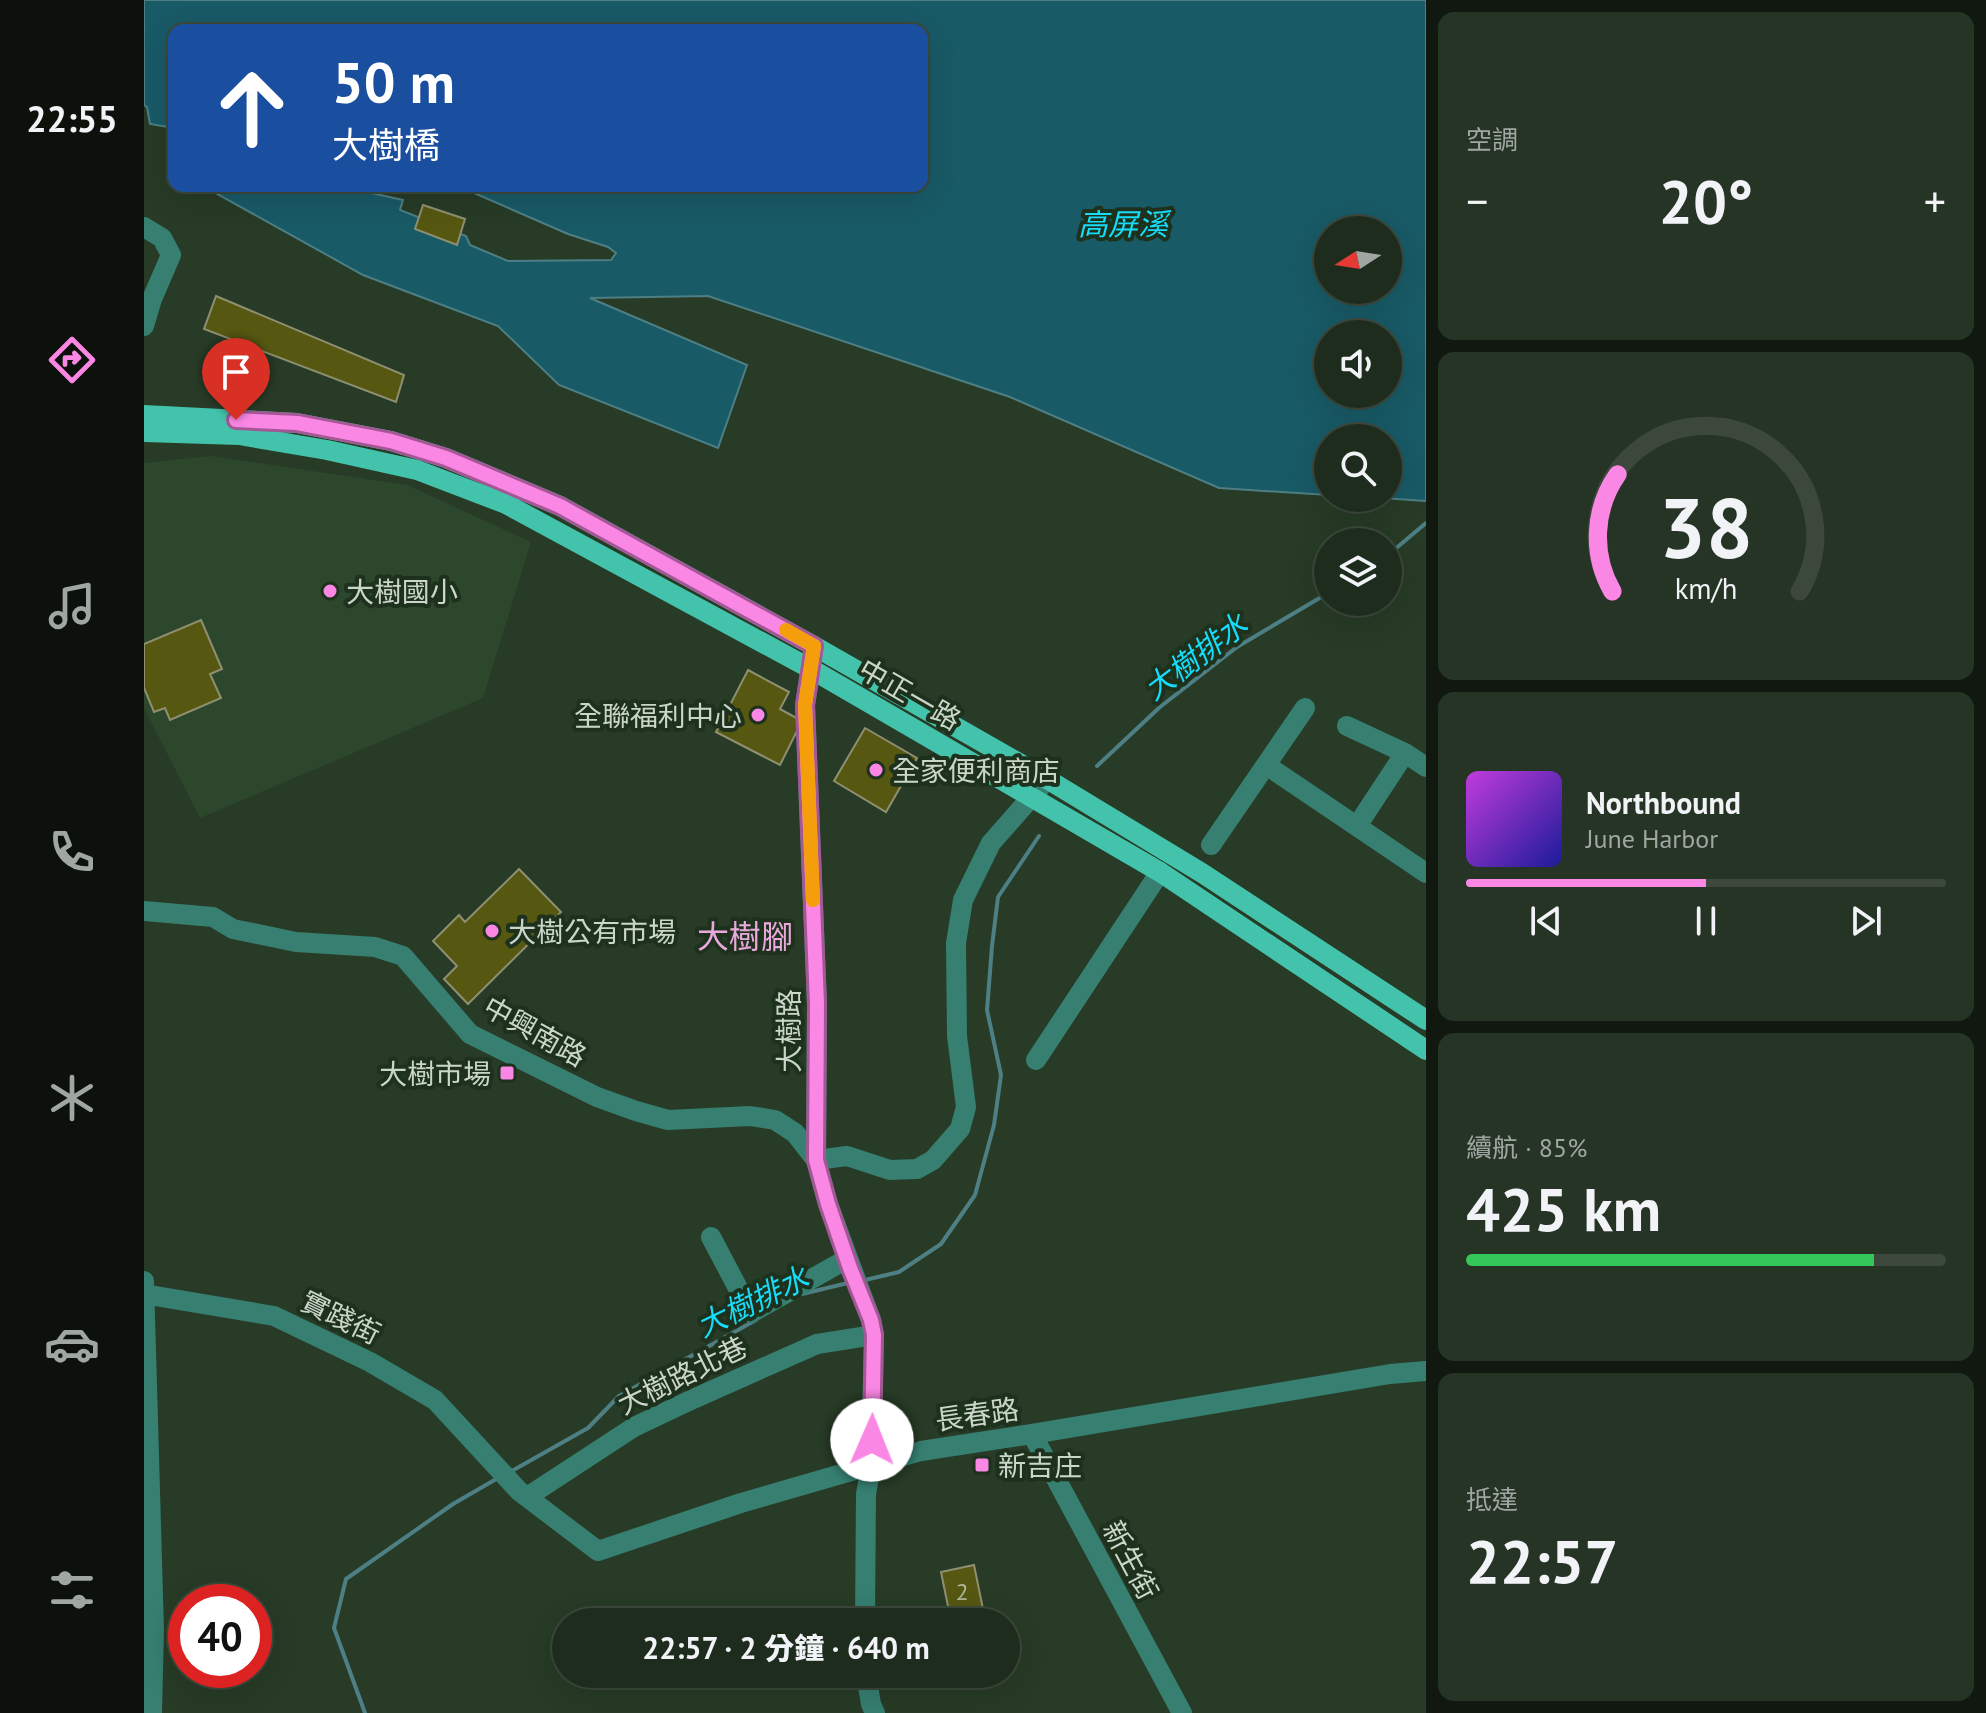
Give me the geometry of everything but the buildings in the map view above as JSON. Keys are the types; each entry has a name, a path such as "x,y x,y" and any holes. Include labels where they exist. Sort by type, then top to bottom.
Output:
{"main road":[{"name":"中正一路","path":"144,415 297,423 391,441 446,458 560,506 1047,779 1202,873 1424,1015"},
{"name":"中正一路","path":"144,432 239,435 327,450 417,470 506,504 811,669 1160,872 1426,1050"}],"street":[{"path":"144,227 162,238 171,255 144,326"},
{"name":"大樹路","path":"814,646 805,705 817,1004 816,1160 848,1263 873,1327"},
{"path":"1211,845 1305,708"},
{"path":"1347,726 1405,753 1426,767"},
{"path":"1357,826 1405,753"},
{"path":"1266,765 1426,873"},
{"path":"816,1160 847,1156 890,1170 917,1169 933,1160 960,1129 966,1107 957,1036 956,943 963,900 991,843 1047,779"},
{"path":"1036,1060 1160,872"},
{"name":"中興南路","path":"144,911 213,917 233,929 296,942 375,947 403,956 470,1034 585,1090 636,1111 668,1120 750,1116 775,1120 795,1133 816,1160"},
{"path":"711,1237 751,1313 848,1263"},
{"path":"144,1281 147,1508 154,1630 152,1713"},
{"name":"實踐街","path":"144,1294 274,1316 370,1362 435,1400 523,1494"},
{"path":"865,1608 873,1327"},
{"name":"大樹路北巷","path":"523,1494 634,1427 817,1344 873,1327"},
{"name":"長春路","path":"523,1494 598,1551 741,1503 921,1451 1390,1374 1426,1371"},
{"name":"新生街","path":"1032,1434 1182,1713"},
{"path":"868,1688 875,1713"}],"shaded area":[{"name":"大樹國小","path":"211,456 407,485 531,542 483,698 200,818 144,708 144,463"}],"water":[{"name":"高屏溪","path":"144,0 1426,0 1426,501 1402,499 1402,424 1314,424 1314,494 1219,488 1010,397 708,296 590,298 747,365 718,448 559,385 498,326 363,275 214,192 367,192 403,200 400,210 466,236 470,245 508,261 611,260 616,253 608,247 568,234 472,192 928,192 928,24 168,24 168,127 150,124 144,105"}],"waterway":[{"name":"大樹排水","path":"1402,543 1426,523"},
{"name":"大樹排水","path":"1097,766 1160,707 1237,647 1314,601"},
{"name":"大樹排水","path":"865,1280 899,1272 941,1244 975,1195 994,1125 1001,1075 987,1010 998,897 1039,836"},
{"name":"大樹排水","path":"802,1294 852,1282"},
{"name":"大樹排水","path":"510,1472 588,1428 619,1396 756,1320"},
{"name":"大樹排水","path":"365,1713 334,1628 346,1579 453,1504 498,1478"}],"slow traffic":[{"path":"786,630 814,646 805,705 813,900"}],"place":[{"name":"大樹國小","path":"330,591"},
{"name":"全聯福利中心","path":"758,715"},
{"name":"全家便利商店","path":"876,770"},
{"name":"大樹公有市場","path":"492,931"},
{"name":"大樹市場","path":"507,1073"},
{"name":"新吉庄","path":"982,1465"}],"district":[{"name":"大樹腳","path":"745,936"}],"route":[{"path":"236,420 297,423 391,441 446,458 560,506 814,646 805,705 817,1004 816,1160 828,1204 874,1335 872,1440"}]}
